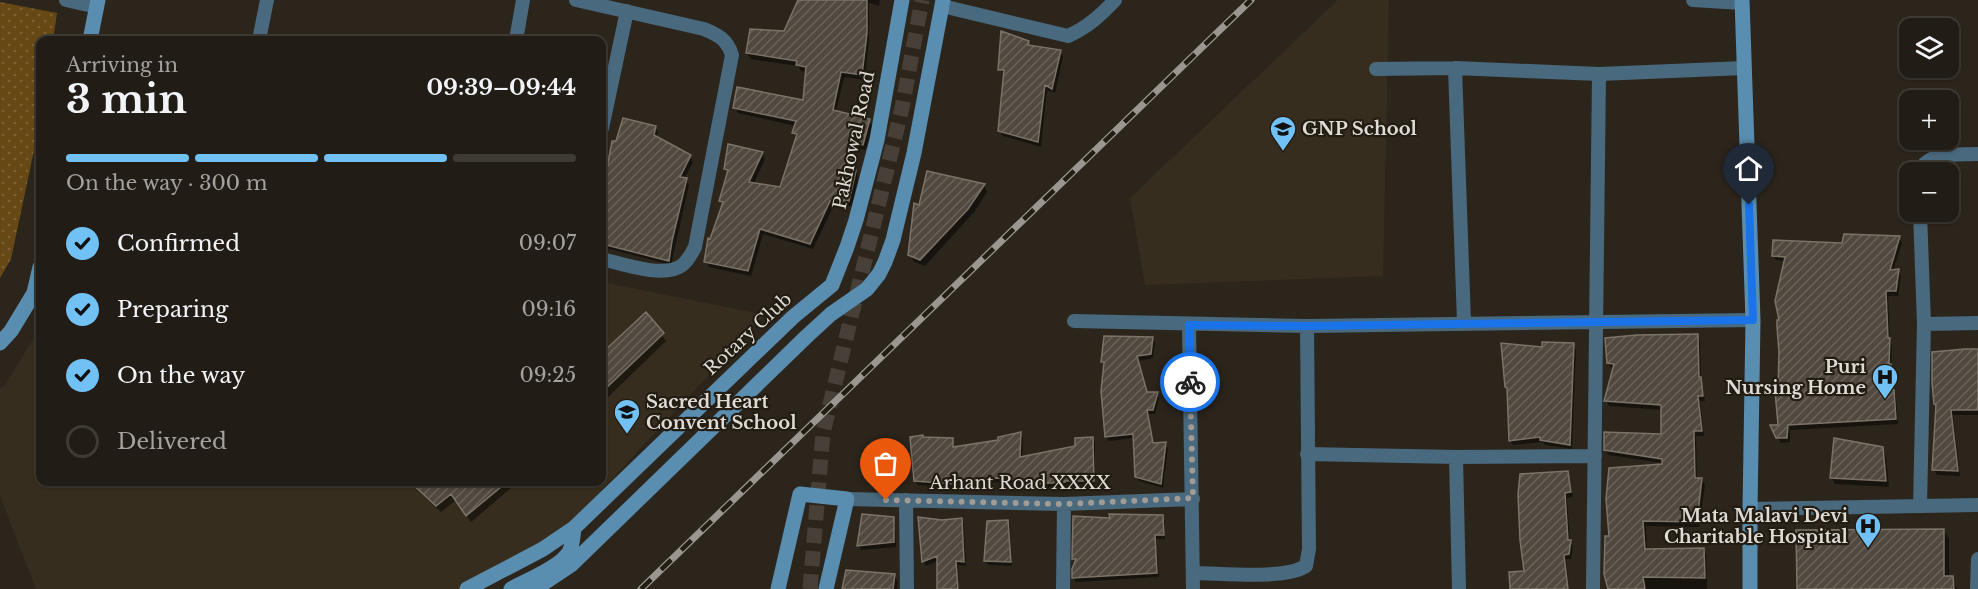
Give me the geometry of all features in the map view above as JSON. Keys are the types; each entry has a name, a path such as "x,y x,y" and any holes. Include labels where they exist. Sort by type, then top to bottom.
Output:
{"street":[{"path":"66,0 98,4 91,36"},
{"path":"260,36 267,0"},
{"path":"517,36 523,0"},
{"path":"576,0 704,29 723,38 729,45 732,55 695,247 690,257 682,266 658,271 606,261"},
{"name":"Pakhowal Road","path":"832,285 856,220 877,140 902,0"},
{"path":"535,589 571,565 807,336 831,314 867,289 879,274 893,240 902,205 943,3 1068,36 1096,20 1116,0"},
{"path":"1693,0 1742,1 1753,320 1750,589"},
{"path":"606,110 627,11"},
{"path":"1376,69 1455,68 1599,74 1744,68"},
{"path":"1455,68 1464,322"},
{"path":"1593,589 1599,74"},
{"path":"1925,162 1932,157 1978,154"},
{"path":"1920,222 1924,324 1920,506"},
{"path":"0,343 11,331 34,293 36,284"},
{"name":"Rotary Club","path":"467,589 543,549 574,528 793,317 832,285"},
{"path":"793,317 807,336"},
{"path":"1074,321 1307,326 1464,322 1753,320"},
{"path":"1924,324 1978,323"},
{"path":"1189,325 1193,589"},
{"path":"1193,573 1284,574 1299,571 1306,566 1309,549 1307,326"},
{"path":"1307,454 1456,457 1594,456"},
{"path":"1456,457 1459,589"},
{"path":"778,589 800,494 847,499 826,589"},
{"name":"Arhant Road XXXX","path":"847,499 1064,504 1193,498"},
{"path":"906,500 907,589"},
{"path":"1063,589 1064,504"},
{"path":"1750,509 1978,505"},
{"path":"511,589 554,566 563,558 569,552 574,528"},
{"path":"1977,589 1978,559"}],"shaded area":[{"path":"1338,0 1389,0 1383,276 1145,285 1130,198"},
{"path":"0,2 57,13 54,36 36,36 36,141 11,259 0,278"},
{"name":"Sacred Heart Convent School","path":"606,283 765,315 606,485"},
{"name":"Sacred Heart Convent School","path":"36,334 36,486 606,486 571,523 461,589 36,589 0,496 0,388 4,386"}],"building":[{"path":"798,0 867,0 867,33 862,75 841,72 833,110 870,119 863,145 851,143 856,171 849,201 830,201 810,244 760,229 748,271 704,262 708,238 710,239 723,202 719,201 728,170 724,169 728,144 763,152 749,182 780,187 797,134 792,133 796,121 733,108 737,87 803,100 806,67 796,65 797,61 746,53 750,29 784,31"},
{"path":"1001,31 1029,41 1028,45 1061,50 1052,89 1045,85 1038,142 998,131 1004,70 998,70"},
{"path":"623,118 656,126 654,135 691,155 680,177 687,178 669,261 606,245 606,174 612,141 616,141"},
{"path":"927,171 985,184 968,209 920,260 908,255 914,203 919,205"},
{"path":"1844,234 1900,236 1890,270 1899,269 1896,291 1886,291 1888,338 1890,338 1889,364 1891,364 1888,390 1894,390 1896,419 1788,425 1787,438 1776,438 1770,425 1778,425 1775,391 1778,391 1777,320 1779,320 1775,301 1785,257 1772,256 1773,240 1842,243"},
{"path":"646,312 664,333 606,388 606,349"},
{"path":"1698,334 1699,377 1701,377 1703,396 1698,396 1702,431 1694,431 1695,478 1702,478 1697,522 1643,521 1645,549 1704,548 1705,578 1643,577 1645,589 1608,589 1604,574 1605,536 1609,536 1606,499 1609,468 1662,464 1662,459 1604,450 1604,432 1661,434 1661,405 1604,401 1614,364 1607,363 1605,338"},
{"path":"1104,336 1153,337 1151,354 1137,356 1147,392 1158,392 1153,410 1147,410 1153,443 1166,442 1161,484 1135,477 1133,434 1105,437 1101,391"},
{"path":"1542,342 1574,343 1570,445 1540,440 1540,437 1509,441 1507,388 1505,387 1501,343 1542,347"},
{"path":"1978,349 1978,410 1951,410 1958,471 1932,470 1936,405 1932,383 1932,352"},
{"path":"1021,432 1020,457 1075,446 1075,438 1093,437 1094,481 1037,484 1037,482 997,478 954,482 954,484 914,481 910,437 923,435 923,437 953,438 953,447 998,440 998,437"},
{"path":"1834,438 1883,447 1886,481 1830,478"},
{"path":"1568,471 1571,492 1565,493 1568,540 1571,540 1569,554 1564,555 1568,589 1510,589 1509,572 1524,571 1518,494 1520,474"},
{"path":"414,486 502,486 466,516 451,494 436,506"},
{"path":"862,514 894,517 894,542 857,546"},
{"path":"1109,514 1163,515 1164,535 1155,535 1157,573 1072,578 1072,569 1076,559 1072,559 1073,516 1110,518"},
{"path":"918,517 942,520 962,518 964,562 956,561 958,589 937,589 937,556 922,562"},
{"path":"1008,520 1011,562 984,561 987,521"},
{"path":"1944,529 1944,576 1953,576 1954,589 1797,589 1796,530"},
{"path":"846,570 895,574 893,589 842,589"}],"tunnel":[{"path":"810,589 823,433 902,108 922,0"}],"railway":[{"path":"641,589 1251,0"}],"way so far":[{"path":"886,500 1064,504 1193,498 1190,382"}],"place":[{"name":"GNP School","path":"1283,152"},
{"name":"Puri Nursing Home","path":"1885,400"},
{"name":"Sacred Heart Convent School","path":"627,435"},
{"name":"Mata Malavi Devi Charitable Hospital","path":"1868,549"}],"route":[{"path":"1190,382 1189,325 1307,326 1753,320 1749,205"}]}
